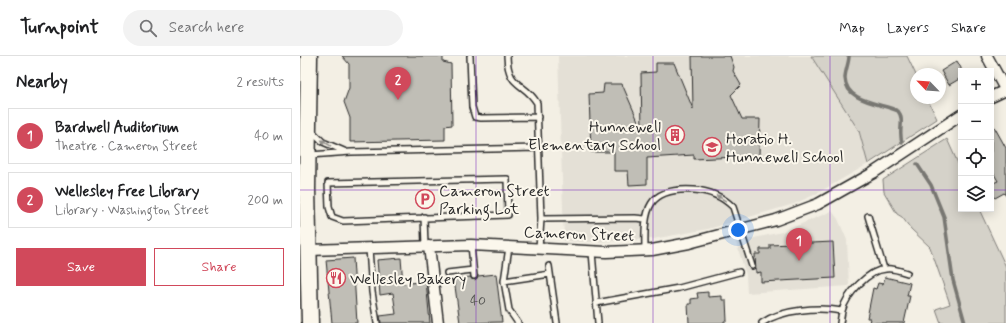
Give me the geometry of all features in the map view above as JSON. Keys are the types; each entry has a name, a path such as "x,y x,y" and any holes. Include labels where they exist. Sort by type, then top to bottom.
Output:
{"main road":[{"path":"309,56 307,155 310,323"}],"street":[{"path":"987,56 1006,90 994,96"},
{"name":"Cameron Street","path":"309,250 471,245 510,246 592,252 645,250 689,243 792,215 829,198 873,173 958,117"},
{"path":"427,246 438,323"}],"lane":[{"path":"470,56 472,108 475,116 481,118 538,117"},
{"path":"507,56 508,68 512,79 537,103 541,219 539,248"},
{"path":"308,124 317,137 323,142 336,148 351,152"},
{"path":"307,155 351,152 538,148"},
{"path":"507,179 508,215 424,217 339,221 332,217 330,212 328,183 507,179"},
{"path":"645,250 645,219 652,203 665,192 675,189 702,191 714,194 729,203 736,212 752,266"},
{"path":"868,216 884,269"},
{"path":"424,217 427,246"},
{"path":"541,219 645,219"},
{"path":"471,245 474,276"},
{"path":"510,246 504,281 508,310 518,323"},
{"path":"369,248 372,292 377,323"},
{"path":"592,252 598,323"},
{"path":"549,266 557,323"},
{"path":"840,323 842,311 848,296 855,288 884,269 892,269 908,273"},
{"path":"447,273 473,270"},
{"path":"596,302 679,288 739,272"},
{"path":"504,281 550,274"},
{"path":"762,323 783,315 810,309 825,308 842,311"}],"shaded area":[{"name":"Horatio H. Hunnewell School","path":"558,56 811,56 859,131 868,164 816,194 794,204 708,229 653,239 590,242 564,241"},
{"path":"811,56 907,56 913,68 910,68 910,104 930,104 937,119 868,164 859,131"},
{"path":"947,139 958,163 958,212 980,212 1006,267 1006,323 941,323 936,309 950,304 930,247 911,229 902,217 897,214 884,192 883,180"},
{"path":"832,211 838,219 847,240 849,286 747,293 746,275 736,242 782,232"}],"building":[{"path":"342,56 443,56 443,62 451,64 452,125 445,126 445,140 350,142 350,118 344,102 349,88 349,64"},
{"name":"Hunnewell Elementary School","path":"692,56 730,56 734,67 733,71 741,85 731,95 742,119 760,119 759,156 694,159 694,155 647,158 647,184 629,185 628,171 614,171 614,152 591,152 589,94 603,93 604,84 622,84 642,130 641,73 656,72 656,63 674,63 693,109"},
{"path":"957,61 961,68 958,68 958,80 949,85 946,80 946,68"},
{"path":"994,126 1006,148 1006,196 1004,193 995,198 994,183 998,181 994,174"},
{"path":"833,242 835,278 761,282 761,272 756,273 755,254 760,254 760,249 770,249 770,245"},
{"path":"353,258 357,323 332,323 326,260"},
{"path":"401,258 403,284 426,281 430,323 381,323 380,316 396,314 393,293 380,295 377,260"},
{"path":"496,274 502,322 460,323 454,279 470,277 475,280 478,276"},
{"path":"885,277 910,283 907,296 910,296 904,323 869,323 870,318 867,318 873,288 876,289 878,283 883,284"},
{"path":"708,292 708,297 722,296 722,300 726,300 727,321 724,321 724,323 689,323 688,304 691,304 691,299 698,298 697,293"}],"waterway":[{"path":"849,56 845,78 851,93 866,101 898,111 901,118 902,142"},
{"path":"917,164 931,185 944,217 953,280 965,323"}],"place":[{"name":"Wellesley Free Library","path":"398,100"},
{"name":"Hunnewell Elementary School","path":"675,135"},
{"name":"Horatio H. Hunnewell School","path":"712,147"},
{"name":"Cameron Street Parking Lot","path":"425,199"},
{"name":"Bardwell Auditorium","path":"799,261"},
{"name":"Wellesley Bakery","path":"336,278"}]}
